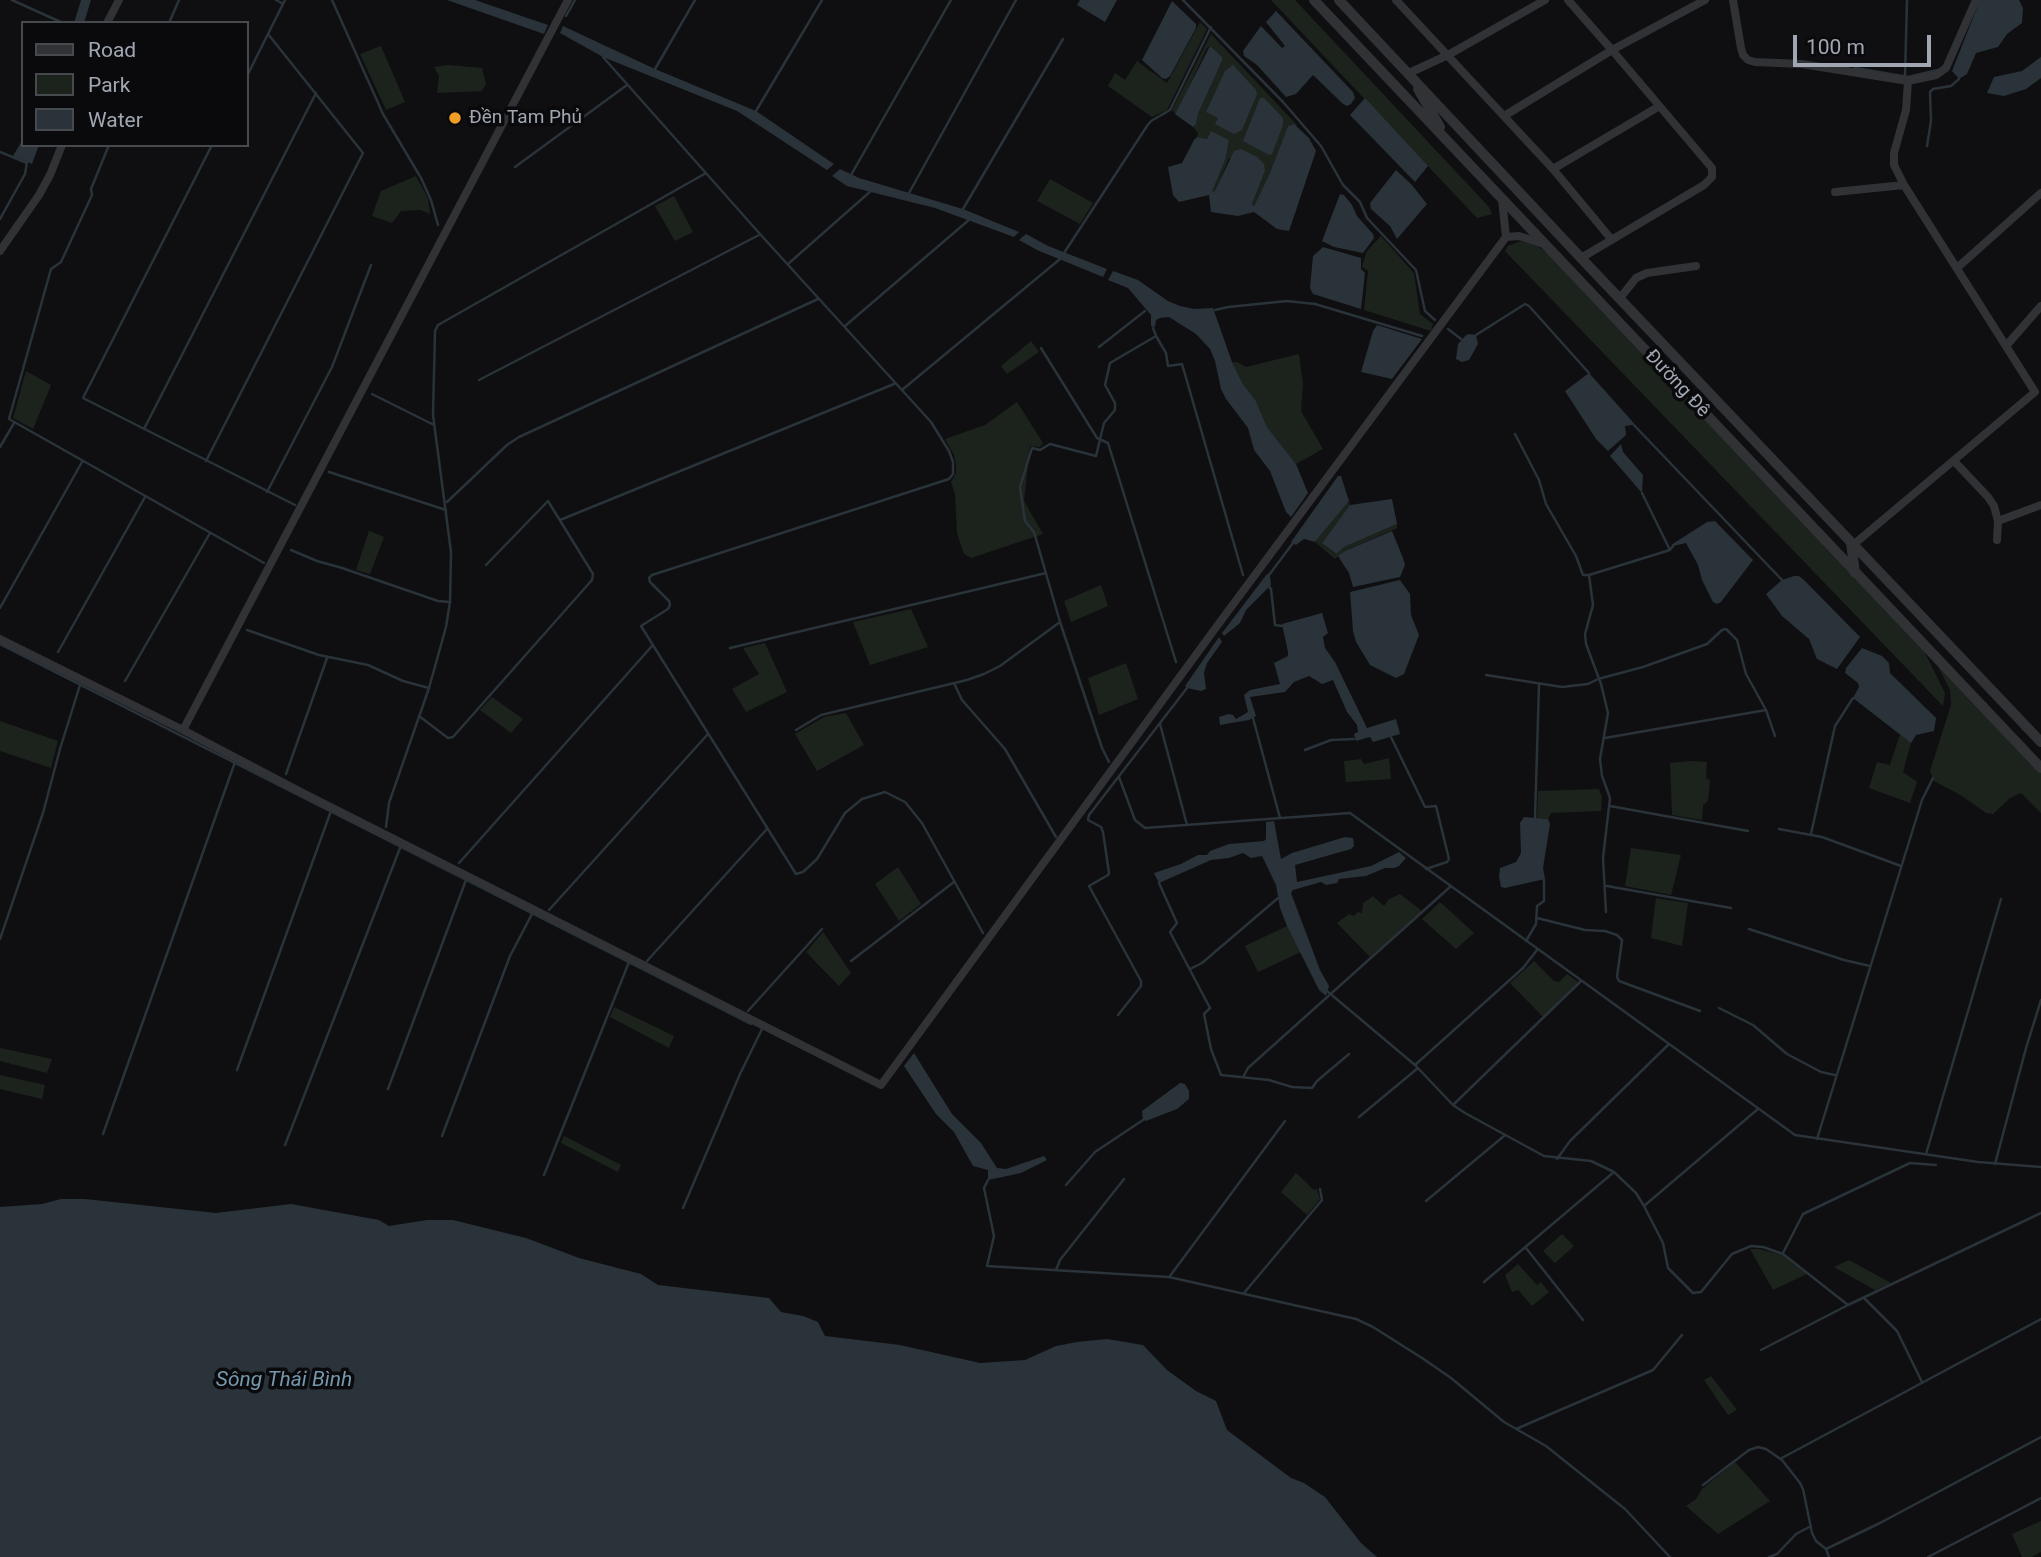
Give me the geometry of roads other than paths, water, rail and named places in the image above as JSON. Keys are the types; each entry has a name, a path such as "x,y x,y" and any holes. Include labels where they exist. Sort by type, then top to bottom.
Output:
{"street":[{"path":"108,21 118,0"},
{"path":"183,730 569,0"},
{"name":"Đường Đê","path":"1314,0 2041,768"},
{"name":"Đường Đê","path":"1339,0 2041,742"},
{"path":"1396,0 1553,169 1612,240"},
{"path":"1450,143 1409,73 1448,55 1545,0"},
{"path":"1568,0 1712,168 1712,177 1704,185 1581,258"},
{"path":"1504,116 1612,50 1705,0"},
{"path":"1733,0 1741,48 1748,60 1802,64 1908,82 1947,68 1976,0"},
{"path":"1809,524 1829,541 1852,543 2038,395 1904,185 1895,165 1894,159 1906,110 1908,82"},
{"path":"1553,169 1658,107"},
{"path":"0,251 50,175 61,147"},
{"path":"1835,192 1904,185"},
{"path":"1957,268 2041,193"},
{"path":"0,639 881,1085 1506,237 1501,196"},
{"path":"1506,237 1519,236 1546,245"},
{"path":"1620,298 1636,278 1647,273 1696,266"},
{"path":"2006,346 2041,306"},
{"path":"1954,461 1988,496 1994,506 1998,521 1997,540"},
{"path":"1998,521 2041,505"},
{"path":"1852,543 1855,573"}],"water":[{"path":"81,0 91,0 85,21 75,21"},
{"path":"447,0 475,0 548,25 544,34"},
{"path":"1080,0 1117,0 1105,22 1077,5"},
{"path":"1980,0 2019,0 2023,8 2022,23 2007,34 1998,47 1976,53 1967,74 1959,79 1952,71"},
{"path":"1172,1 1196,24 1196,28 1166,79 1142,60"},
{"path":"1276,11 1353,92 1355,98 1351,104 1343,104 1313,75 1296,94 1286,97 1257,65 1244,56 1243,51 1261,26 1282,48 1285,46 1266,22"},
{"path":"563,26 655,69 756,111 834,164 827,170 737,111 603,57 560,33"},
{"path":"1210,46 1222,57 1222,61 1193,127 1175,114"},
{"path":"2041,57 2041,78 2026,89 2004,96 1987,93 1994,77 2022,71"},
{"path":"1233,65 1257,94 1242,130 1234,134 1215,124 1218,118 1206,112 1225,71"},
{"path":"1260,98 1264,98 1283,118 1283,125 1272,154 1269,155 1243,141"},
{"path":"1365,98 1428,166 1415,182 1350,115"},
{"path":"1294,124 1309,138 1316,151 1289,231 1277,229 1254,212 1238,216 1211,212 1209,195 1179,202 1173,195 1168,167 1182,163 1194,140 1197,137 1207,139 1211,131 1229,140 1226,158 1212,192 1215,191 1234,151 1241,149 1264,164 1265,171 1252,204 1254,206 1288,126"},
{"path":"21,142 21,147 38,147 32,164 13,156"},
{"path":"840,169 859,178 963,209 1019,232 1014,237 935,208 847,186 832,176"},
{"path":"1396,170 1427,204 1397,239 1390,226 1371,209 1370,203"},
{"path":"1340,194 1344,195 1373,234 1374,238 1363,253 1334,247 1322,241"},
{"path":"1026,234 1048,246 1107,269 1103,277 1037,250 1019,240"},
{"path":"1323,247 1361,258 1361,269 1365,273 1361,309 1313,294 1310,288 1313,256"},
{"path":"1113,271 1138,280 1180,306 1194,309 1213,308 1232,362 1243,384 1256,401 1267,427 1296,464 1308,493 1291,517 1286,512 1270,471 1254,450 1248,428 1221,389 1210,349 1196,334 1169,317 1156,320 1155,327 1151,326 1151,315 1128,288 1108,280"},
{"path":"1377,325 1422,339 1392,379 1361,372"},
{"path":"1470,334 1476,335 1478,344 1469,360 1462,362 1456,359 1458,344"},
{"path":"1589,373 1632,421 1632,425 1625,426 1626,435 1608,451 1596,439 1565,391"},
{"path":"1621,444 1623,452 1643,475 1642,493 1610,456"},
{"path":"1338,476 1341,476 1349,501 1315,542 1304,539 1296,545 1291,542"},
{"path":"1392,499 1397,524 1344,547 1336,554 1322,543 1350,505"},
{"path":"1715,521 1753,560 1717,604 1713,602 1686,543 1671,545 1707,522"},
{"path":"1392,531 1405,565 1400,577 1353,587 1349,573 1338,556"},
{"path":"1267,574 1270,576 1271,585 1246,610 1240,623 1224,636 1222,633"},
{"path":"1794,576 1804,580 1860,637 1837,669 1817,659 1809,639 1782,616 1766,594 1782,580"},
{"path":"1400,580 1410,594 1411,615 1419,635 1404,674 1396,678 1370,665 1356,642 1350,592"},
{"path":"1322,613 1328,633 1323,637 1325,648 1335,662 1367,728 1396,719 1400,734 1373,742 1370,737 1356,741 1354,734 1358,732 1357,725 1347,712 1333,680 1322,684 1309,676 1294,682 1285,692 1250,697 1256,716 1249,720 1220,725 1219,717 1228,714 1236,719 1248,712 1244,695 1250,690 1280,684 1274,663 1288,656 1282,624"},
{"path":"1219,637 1222,642 1207,663 1204,673 1206,689 1201,691 1187,688 1185,686"},
{"path":"1862,648 1882,656 1889,663 1890,673 1936,718 1934,731 1916,735 1911,743 1853,698 1859,687 1858,683 1845,673"},
{"path":"1524,817 1548,819 1550,824 1543,868 1545,879 1501,887 1500,868 1516,862 1521,853 1520,823"},
{"path":"1274,821 1281,859 1345,837 1353,838 1354,846 1351,849 1295,865 1297,882 1371,866 1399,852 1406,858 1394,868 1385,868 1366,876 1339,879 1337,883 1326,885 1321,882 1293,890 1291,893 1320,970 1329,986 1326,996 1319,990 1287,926 1276,885 1262,856 1251,858 1243,853 1211,860 1159,883 1154,873 1198,855 1207,855 1210,851 1229,844 1264,841 1266,822"},
{"path":"914,1053 952,1114 981,1143 997,1168 1006,1169 1044,1156 1047,1160 1021,1173 988,1180 988,1170 973,1166 954,1132 936,1114 904,1066"},
{"path":"1180,1083 1185,1084 1189,1091 1189,1099 1177,1109 1143,1120 1142,1111"},
{"name":"Sông Thái Bình","path":"61,1199 85,1199 216,1213 291,1204 379,1220 389,1226 427,1220 453,1220 526,1238 579,1258 641,1274 658,1285 769,1298 781,1312 818,1322 825,1336 900,1345 980,1363 1025,1360 1056,1346 1077,1342 1107,1339 1143,1345 1167,1370 1196,1391 1216,1401 1227,1430 1291,1478 1325,1497 1361,1543 1377,1557 0,1557 0,1207 42,1204"}],"waterway":[{"path":"12,0 59,21"},
{"path":"170,21 179,0"},
{"path":"276,0 283,4"},
{"path":"248,74 285,0"},
{"path":"332,0 383,114 421,178 438,225"},
{"path":"566,16 575,0"},
{"path":"655,69 695,0"},
{"path":"756,111 822,0"},
{"path":"851,175 951,0"},
{"path":"909,193 1016,0"},
{"path":"1183,0 1283,102 1321,146 1343,185 1360,202 1367,218 1416,270 1425,311 1435,320"},
{"path":"1905,76 1907,0"},
{"path":"1064,253 1147,126 1170,110 1211,27"},
{"path":"206,461 363,153 268,34"},
{"path":"963,209 1063,39"},
{"path":"603,57 931,422 953,462 953,474 949,479 652,575 650,582 670,605 641,626 796,874 803,872 817,859 845,813 862,799 885,792 905,802 922,823 983,933"},
{"path":"1855,68 1908,77 1938,70"},
{"path":"1927,146 1931,121 1930,92 1951,86 1959,79"},
{"path":"515,167 627,85"},
{"path":"144,429 316,93"},
{"path":"108,147 91,189 92,195 61,262 51,269 9,419 264,563"},
{"path":"211,147 83,398 295,505"},
{"path":"0,152 27,163"},
{"path":"0,219 25,174 27,162"},
{"path":"386,827 389,803 429,688 450,602 451,552 433,415 435,331 438,325 706,173"},
{"path":"788,264 872,190"},
{"path":"845,326 970,219"},
{"path":"479,380 759,235"},
{"path":"902,390 1060,259"},
{"path":"267,492 332,367 371,265"},
{"path":"447,502 507,445 519,437 818,299"},
{"path":"1215,310 1287,301 1315,304 1422,336"},
{"path":"1476,335 1525,304 1589,373"},
{"path":"1099,347 1145,311"},
{"path":"1153,328 1156,336"},
{"path":"1448,329 1461,339"},
{"path":"1109,762 1060,622 1034,532 1025,521 1020,487 1032,448 1040,450 1050,444 1096,456 1104,423 1115,410 1115,403 1105,385 1110,363 1156,336 1166,353 1168,366 1182,364 1243,575"},
{"path":"1041,348 1097,438 1108,443 1176,662"},
{"path":"560,520 894,384"},
{"path":"372,394 434,425"},
{"path":"0,447 14,423"},
{"path":"1632,423 1782,580"},
{"path":"1515,434 1539,480 1546,504 1576,556 1583,575 1589,575"},
{"path":"0,608 82,462"},
{"path":"329,472 446,510"},
{"path":"1642,493 1670,550"},
{"path":"58,652 145,497"},
{"path":"419,716 448,738 453,737 592,580 593,574 548,501 486,565"},
{"path":"125,681 210,533"},
{"path":"1269,575 1293,543"},
{"path":"1606,912 1603,858 1610,798 1602,776 1600,759 1608,713 1601,684 1586,644 1585,634 1593,605 1589,575 1670,550 1673,546"},
{"path":"291,550 438,601 450,602"},
{"path":"730,648 1046,573"},
{"path":"1269,587 1275,625 1282,626"},
{"path":"796,730 821,715 984,674 1000,666 1060,622"},
{"path":"1486,675 1562,687 1588,684 1707,644 1726,629 1737,640 1746,674 1766,710 1775,736"},
{"path":"247,630 319,655 368,665 403,681 429,688"},
{"path":"0,644 751,1024"},
{"path":"459,863 652,646"},
{"path":"286,774 327,658"},
{"path":"954,683 962,700 1005,749 1056,837"},
{"path":"0,939 43,813 80,685"},
{"path":"1535,818 1539,685"},
{"path":"1118,1015 1141,986 1141,981 1089,886 1109,873 1103,832 1101,827 1088,820 1089,815 1187,688"},
{"path":"1811,834 1835,726 1853,698"},
{"path":"1605,738 1766,710"},
{"path":"1253,718 1280,818"},
{"path":"1160,724 1187,825"},
{"path":"549,910 708,734"},
{"path":"1391,737 1425,807 1436,806 1449,859 1426,869"},
{"path":"1305,750 1331,740 1354,739"},
{"path":"103,1134 235,762"},
{"path":"1119,777 1135,820 1145,828 1350,813 1795,1135 1978,1162 2041,1167"},
{"path":"1817,1139 1922,800 1933,778"},
{"path":"1610,806 1748,831"},
{"path":"237,1070 331,811"},
{"path":"647,961 767,829"},
{"path":"1779,829 1822,837 1901,866"},
{"path":"285,1145 400,848"},
{"path":"388,1089 466,880"},
{"path":"1526,941 1536,924 1537,906 1544,901 1544,880"},
{"path":"851,961 954,882"},
{"path":"1159,883 1177,923 1170,932 1210,1008 1204,1014 1211,1049 1221,1075 1312,1088 1349,1054"},
{"path":"1607,886 1731,908"},
{"path":"1243,1077 1248,1068 1450,887"},
{"path":"1190,969 1202,963 1278,898"},
{"path":"1926,1154 2001,899"},
{"path":"442,1136 510,956 532,914"},
{"path":"1537,918 1617,935 1622,940 1617,977 1619,981 1700,1011"},
{"path":"748,1011 822,929"},
{"path":"1749,929 1870,966"},
{"path":"1415,1065 1523,968 1537,950"},
{"path":"544,1175 629,962"},
{"path":"1453,1105 1581,981"},
{"path":"1327,991 1415,1065 1453,1105 1465,1113 1544,1156 1591,1161 1614,1172 1636,1193 1644,1206 1663,1243 1668,1268 1693,1293 1701,1292 1732,1254 1751,1246 1783,1254 1848,1305"},
{"path":"1995,1164 2041,1000"},
{"path":"1719,1008 1753,1025 1787,1054 1821,1072 1835,1075"},
{"path":"683,1208 762,1029"},
{"path":"1557,1159 1570,1141 1669,1044"},
{"path":"1359,1117 1418,1068"},
{"path":"1644,1206 1758,1109"},
{"path":"1066,1185 1095,1152 1143,1120"},
{"path":"1170,1276 1285,1121"},
{"path":"1426,1201 1504,1136"},
{"path":"1783,1253 1803,1214 1910,1163 1936,1165"},
{"path":"1484,1282 1614,1172"},
{"path":"1056,1270 1060,1260 1124,1179"},
{"path":"988,1180 984,1188 994,1236 987,1266 1169,1277 1356,1319 1422,1358 1504,1422 1546,1446 1625,1509 1670,1557"},
{"path":"1244,1293 1322,1200 1320,1189"},
{"path":"1761,1350 1848,1305 2041,1213"},
{"path":"1526,1248 1583,1320"},
{"path":"1865,1299 1897,1331 1922,1382"},
{"path":"1780,1459 2041,1319"},
{"path":"1516,1429 1653,1370 1682,1335"},
{"path":"1829,1557 1826,1549 2041,1437"},
{"path":"1703,1485 1749,1450 1758,1447 1766,1449 1782,1460 1800,1483 1812,1533 1816,1541 1826,1549"},
{"path":"1928,1557 2041,1498"},
{"path":"1769,1557 1777,1554 1796,1534 1811,1526"}],"place":[{"name":"Đền Tam Phủ","path":"455,118"}]}
